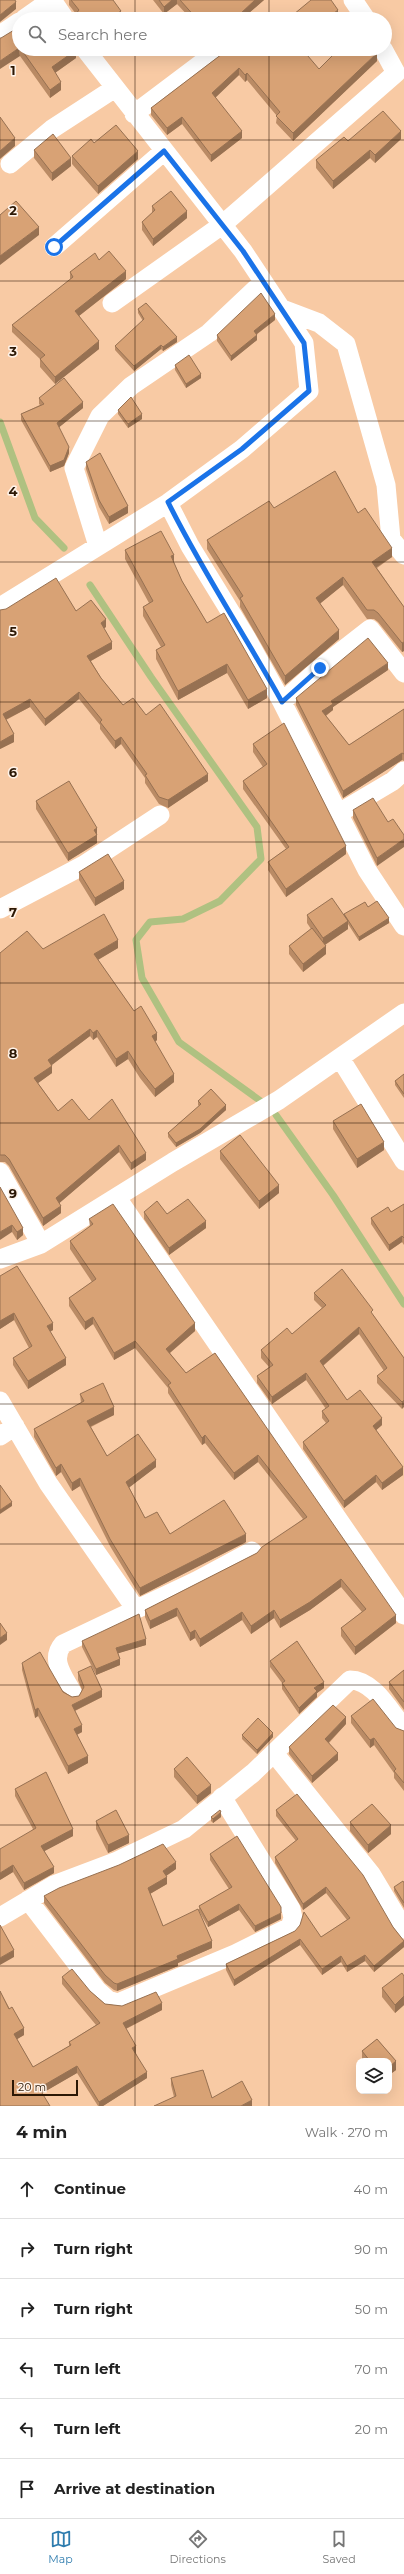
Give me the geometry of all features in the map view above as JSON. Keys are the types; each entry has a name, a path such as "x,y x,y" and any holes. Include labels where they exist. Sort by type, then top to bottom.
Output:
{"street":[{"path":"34,12 52,0 60,12"},
{"path":"353,0 361,12"},
{"path":"0,35 12,27"},
{"path":"0,607 168,502 242,449 309,391 304,343 282,309 222,225 134,114 90,56"},
{"path":"134,114 211,56"},
{"path":"112,303 222,225 396,73 387,56"},
{"path":"10,164 52,129 115,88"},
{"path":"54,247 164,151"},
{"path":"98,546 74,468 100,416 132,386 209,333 263,282"},
{"path":"282,309 319,323 346,344 386,485 391,539 404,555"},
{"path":"168,502 190,546 247,639 282,702 367,870 404,926"},
{"path":"282,702 320,668 370,629 404,673"},
{"path":"339,813 393,781 404,771"},
{"path":"0,908 84,865 160,815"},
{"path":"0,1259 41,1244 173,1162 279,1100 404,1013"},
{"path":"340,1058 404,1161"},
{"path":"0,1172 41,1244"},
{"path":"117,1198 404,1615"},
{"path":"0,1401 7,1431 52,1490 135,1608"},
{"path":"72,1694 56,1660 58,1650 63,1644 135,1608 196,1581 252,1551"},
{"path":"0,1917 54,1885 115,1862 184,1828 274,1753 350,1680 361,1680 370,1688 404,1728"},
{"path":"274,1753 371,1874 404,1929"},
{"path":"28,1900 97,1990 108,2000 118,2003 145,1994 176,1977 235,1954 290,1928 293,1918 291,1909 222,1797"}],"building":[{"path":"0,0 15,0 16,2 0,15"},
{"path":"71,0 113,0 121,11 77,12 79,10"},
{"path":"159,0 172,0 164,7"},
{"path":"180,0 255,0 242,12 191,12"},
{"path":"311,0 331,0 338,10 335,12 296,12"},
{"path":"12,31 12,53 0,61 0,38"},
{"path":"26,56 68,56 52,67 61,82 50,90"},
{"path":"219,56 308,56 319,69 332,56 374,56 293,133 276,116 280,112 247,73 245,75 239,68 212,93 242,131 211,155 182,117 167,128 151,108"},
{"path":"383,111 401,131 375,155 370,150 333,181 316,160 344,137 348,141"},
{"path":"0,117 15,138 0,151"},
{"path":"116,125 138,151 98,186 72,156 91,139 94,143"},
{"path":"53,134 71,158 52,173 34,150"},
{"path":"171,191 187,211 153,239 142,222 155,210 152,206"},
{"path":"16,201 39,227 0,256 0,215"},
{"path":"109,251 126,271 75,311 99,341 55,377 40,359 45,355 12,325 73,277 70,272 95,253 99,260"},
{"path":"261,293 275,314 254,331 257,335 231,356 217,335"},
{"path":"146,303 177,337 163,347 161,345 134,366 115,346 144,319 138,309"},
{"path":"189,355 201,374 186,384 175,365"},
{"path":"64,378 83,402 57,423 69,447 64,460 50,466 21,414 44,404 39,398"},
{"path":"131,397 142,414 128,424 118,410"},
{"path":"100,453 128,506 109,517 99,500 86,462"},
{"path":"335,471 358,513 365,508 392,548 372,562 404,607 404,642 402,643 378,613 374,610 367,610 343,577 316,598 339,630 285,676 240,598 243,596 207,540 269,501 274,508"},
{"path":"161,531 174,555 171,556 182,581 207,623 224,613 267,689 248,700 227,664 178,691 156,650 165,645 143,607 153,601 125,550"},
{"path":"56,578 76,611 91,600 106,619 101,623 112,642 87,656 101,678 123,705 133,698 146,715 160,704 208,774 168,800 159,797 145,775 147,774 121,737 115,741 100,722 102,720 79,692 45,719 30,699 3,714 14,734 0,742 0,610 6,609"},
{"path":"368,638 388,663 331,701 333,704 322,711 349,745 404,709 404,754 402,753 343,791 296,698"},
{"path":"284,723 346,846 286,889 268,862 289,847 243,781 267,764 253,744"},
{"path":"69,781 97,828 94,830 97,835 68,853 36,801"},
{"path":"373,798 388,822 393,819 404,835 404,839 377,858 353,810"},
{"path":"108,854 124,881 95,898 79,872"},
{"path":"332,898 348,921 323,938 307,915"},
{"path":"377,901 389,918 359,937 344,914 365,902 368,907"},
{"path":"104,914 118,940 94,954 134,1011 141,1006 157,1033 152,1036 174,1074 155,1089 140,1070 128,1051 116,1059 97,1030 93,1033 90,1029 48,1060 52,1066 34,1078 58,1111 72,1099 89,1120 112,1099 146,1153 131,1163 119,1145 56,1198 61,1206 43,1218 9,1159 5,1155 0,1155 0,953 27,931 43,949"},
{"path":"312,928 326,946 303,964 289,946"},
{"path":"404,1074 404,1094 395,1081"},
{"path":"211,1089 226,1105 200,1129 176,1143 168,1133 201,1104 198,1101"},
{"path":"361,1104 384,1142 357,1159 333,1121"},
{"path":"240,1135 279,1185 259,1201 220,1151"},
{"path":"0,1187 23,1228 17,1232 12,1225 0,1232"},
{"path":"188,1199 206,1221 169,1248 144,1212 157,1201 167,1214"},
{"path":"113,1204 195,1323 166,1349 186,1373 215,1353 396,1615 355,1647 341,1628 366,1609 341,1579 310,1602 280,1620 274,1610 251,1626 242,1612 200,1639 195,1630 190,1633 177,1608 150,1621 145,1610 257,1553 262,1547 307,1517 258,1455 234,1473 205,1435 202,1438 168,1385 171,1383 135,1341 114,1353 93,1317 85,1322 69,1298 96,1279 70,1241 93,1224 89,1219"},
{"path":"404,1204 404,1238 402,1236 389,1245 371,1218 388,1207 391,1212"},
{"path":"17,1266 53,1323 47,1326 66,1358 28,1381 13,1358 32,1346 14,1313 0,1321 0,1276"},
{"path":"342,1269 373,1310 371,1312 404,1358 404,1400 402,1402 377,1376 387,1368 359,1327 320,1361 347,1400 360,1390 382,1418 373,1426 403,1467 382,1483 376,1475 344,1501 303,1442 329,1421 322,1411 329,1406 306,1373 272,1397 257,1376 273,1365 261,1350 287,1328 292,1334 326,1305 314,1293"},
{"path":"103,1383 114,1407 87,1421 107,1456 138,1434 156,1460 126,1482 145,1518 157,1512 170,1534 224,1500 246,1534 140,1588 110,1539 80,1478 72,1483 61,1464 56,1468 34,1429 84,1401 80,1394"},
{"path":"0,1485 12,1502 0,1510"},
{"path":"139,1614 146,1639 116,1648 120,1659 96,1669 82,1641"},
{"path":"0,1623 7,1633 0,1638"},
{"path":"297,1641 324,1682 314,1688 317,1691 299,1708 282,1683 285,1681 270,1661"},
{"path":"40,1652 63,1692 72,1697 79,1696 84,1687 78,1672 91,1666 102,1690 72,1705 82,1725 74,1729 88,1756 68,1766 38,1708 35,1710 22,1663"},
{"path":"404,1670 404,1702 389,1682"},
{"path":"373,1699 396,1728 404,1731 404,1783 394,1771 396,1769 374,1738 370,1740 351,1716"},
{"path":"333,1705 346,1717 325,1739 338,1753 312,1776 289,1747"},
{"path":"258,1718 273,1733 257,1750 242,1735"},
{"path":"187,1757 211,1785 197,1796 174,1769"},
{"path":"46,1772 73,1829 41,1846 54,1867 24,1883 13,1865 0,1873 0,1849 36,1828 15,1789"},
{"path":"297,1794 363,1875 393,1927 404,1941 374,1966 365,1955 347,1966 341,1956 322,1969 300,1939 234,1980 226,1964 295,1931 300,1925 304,1912 321,1937 350,1918 326,1887 303,1904 275,1857 298,1839 276,1810"},
{"path":"372,1804 391,1825 368,1845 350,1822"},
{"path":"116,1810 129,1835 108,1845 96,1821"},
{"path":"220,1810 221,1812 213,1819 211,1817"},
{"path":"237,1836 281,1907 281,1913 255,1926 239,1904 208,1922 199,1906 232,1887 210,1854"},
{"path":"163,1844 176,1862 163,1871 167,1877 148,1888 163,1926 198,1909 212,1941 177,1956 178,1959 117,1984 114,1983 105,1975 44,1896 59,1888 119,1865"},
{"path":"403,1881 404,1883 404,1903 394,1887"},
{"path":"0,1925 14,1950 0,1958"},
{"path":"72,1969 90,1991 105,2004 122,2006 156,1992 162,2003 123,2023 136,2046 132,2048 147,2072 99,2102 77,2066 39,2088 50,2106 0,2106 0,1991 9,2009 12,2007 24,2028 14,2034 33,2067 71,2045 69,2042 100,2023 62,1977"},
{"path":"402,1973 404,1976 404,1996 395,2005 382,1988"},
{"path":"377,2039 396,2061 392,2064 392,2058 368,2058 362,2051"},
{"path":"203,2070 212,2098 242,2081 252,2100 241,2106 154,2106 176,2096 171,2078"}],"waterway":[{"path":"0,422 35,518 64,548"},
{"path":"90,585 151,677 257,827 261,859 220,901 183,919 150,922 136,940 142,978 179,1042 262,1102"},
{"path":"276,1115 333,1195 404,1304"}],"route":[{"path":"54,247 164,151 243,251 304,343 309,391 242,449 168,502 190,546 247,639 282,702 320,668"}]}
